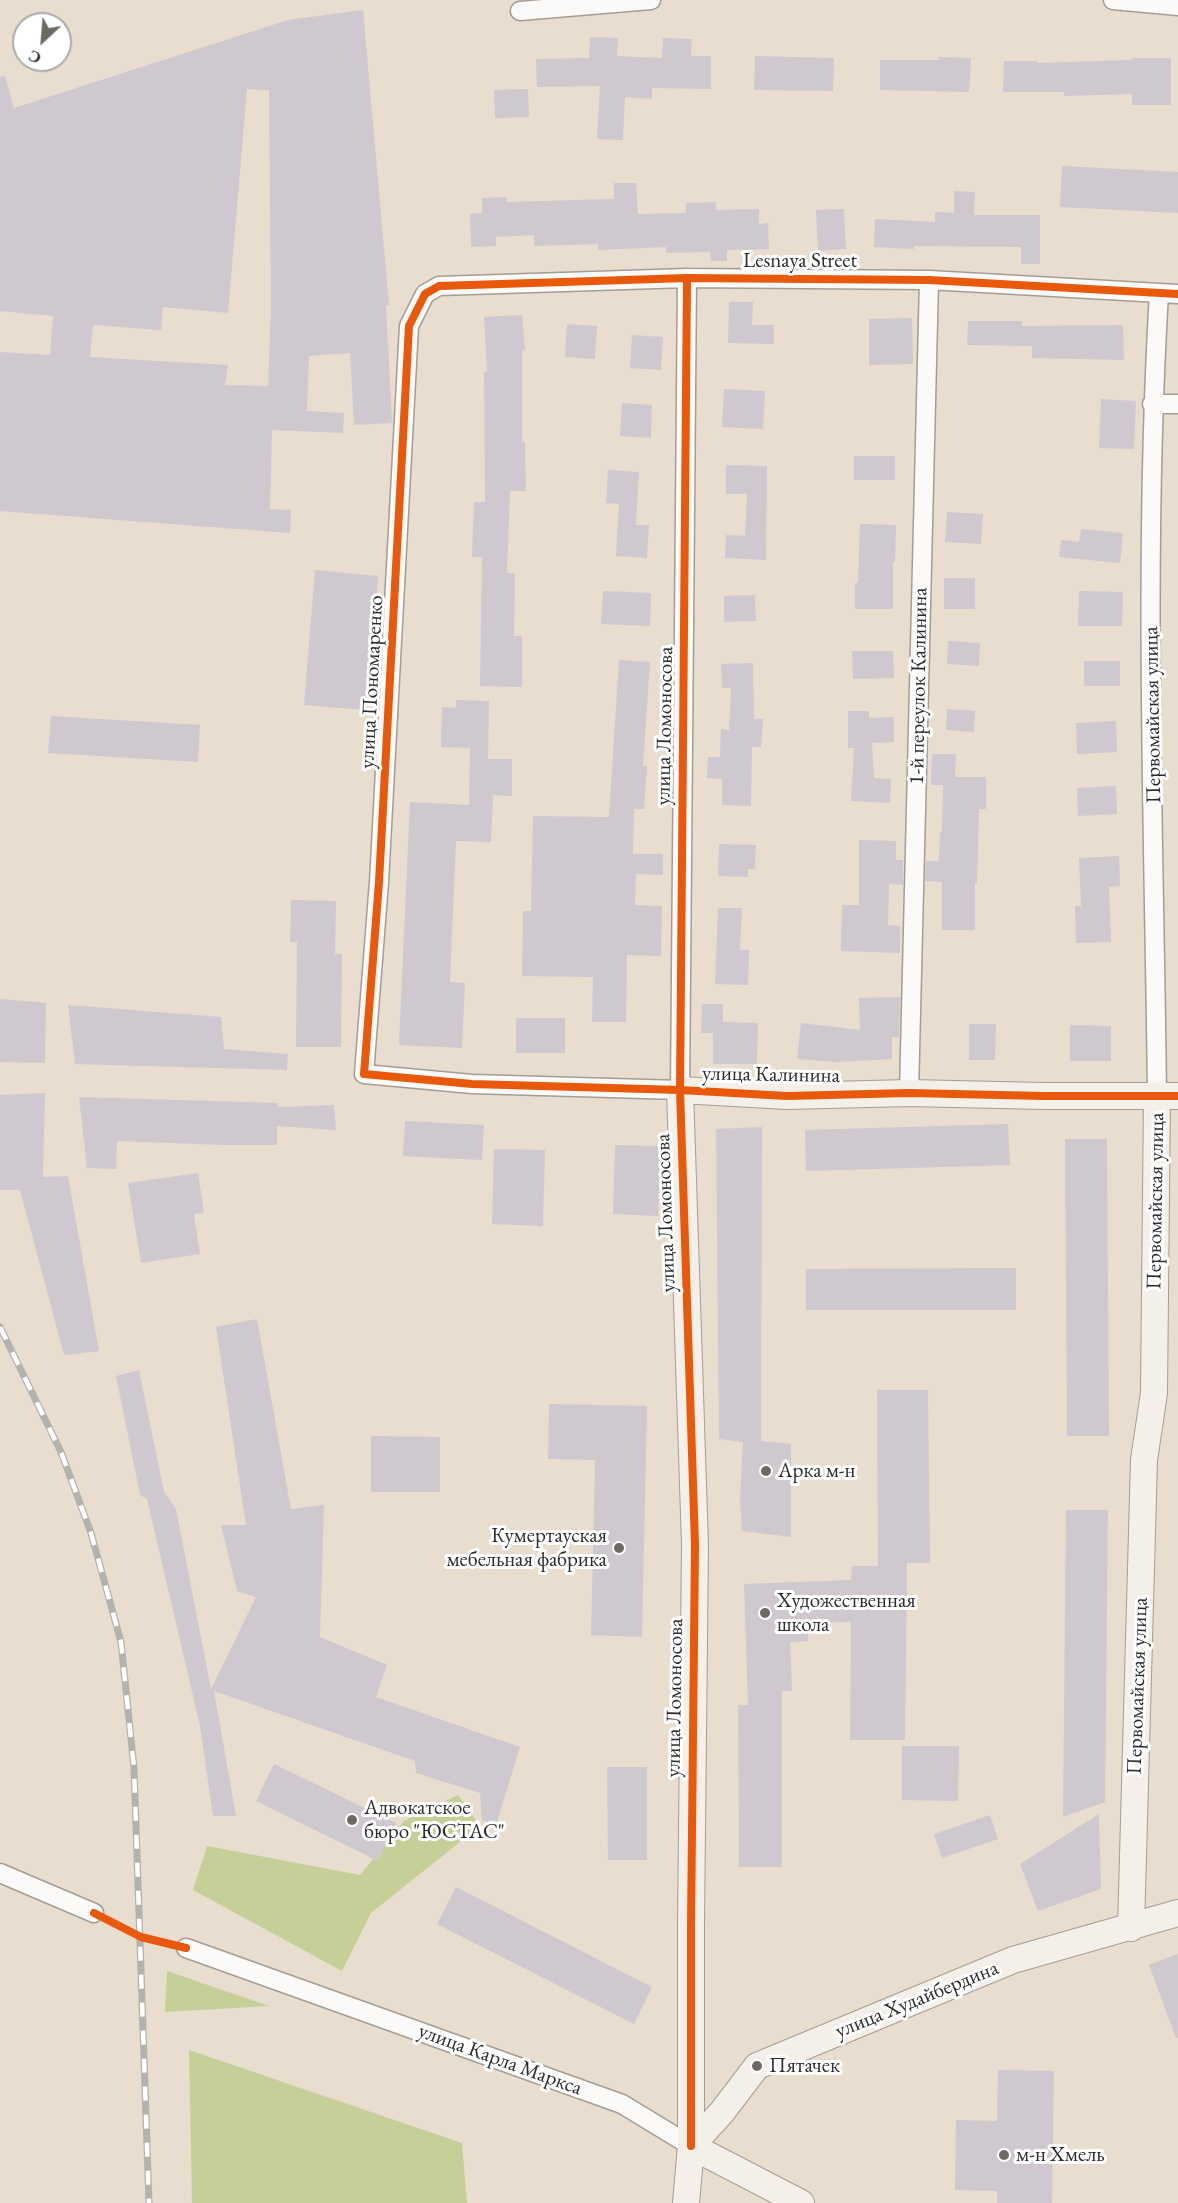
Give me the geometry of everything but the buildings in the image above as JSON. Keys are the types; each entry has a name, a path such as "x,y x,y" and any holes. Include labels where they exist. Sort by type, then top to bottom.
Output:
{"street":[{"path":"520,11 651,0"},
{"path":"1113,0 1178,6"},
{"name":"Lesnaya Street","path":"424,294 439,286 687,278 929,280 1178,294"},
{"name":"улица Ломоносова","path":"686,2203 691,2146 695,1545 680,1090 687,278"},
{"name":"1-й переулок Калинина","path":"909,1093 929,280"},
{"name":"Первомайская улица","path":"1131,1928 1144,1460 1154,1393 1167,1095 1152,651 1152,404 1159,293"},
{"name":"улица Пономаренко","path":"364,1074 380,882 409,326 424,294"},
{"path":"1152,404 1178,404"},
{"name":"улица Калинина","path":"364,1074 472,1084 680,1090 787,1096 909,1093 1044,1096 1167,1095"},
{"path":"0,1873 94,1913"},
{"name":"улица Худайбердина","path":"691,2146 722,2112 757,2066 1013,1960 1178,1913"},
{"name":"улица Карла Маркса","path":"186,1948 622,2104 691,2146 801,2203"}],"green space":[{"path":"458,1795 480,1826 371,1913 342,1971 193,1890 207,1846 360,1875 404,1821"},
{"path":"167,1971 269,2006 165,2012"},
{"path":"189,2050 462,2143 467,2203 192,2203"}],"railway":[{"path":"0,1327 61,1452 91,1533 121,1642 134,1768 149,2203"}],"cycle path":[{"path":"687,278 680,1090 695,1545 691,2146"},
{"path":"1178,294 929,280 687,278 439,286 425,294 409,326 379,882 364,1074 472,1084 680,1090 787,1096 909,1093 1178,1096"},
{"path":"94,1913 141,1937 186,1948"}],"place":[{"name":"Арка м-н","path":"766,1471"},
{"name":"Кумертауская мебельная фабрика","path":"619,1548"},
{"name":"Художественная школа","path":"765,1613"},
{"name":"Адвокатское бюро \"ЮСТАС\"","path":"352,1820"},
{"name":"Пятачек","path":"757,2066"},
{"name":"м-н Хмель","path":"1004,2155"}]}
